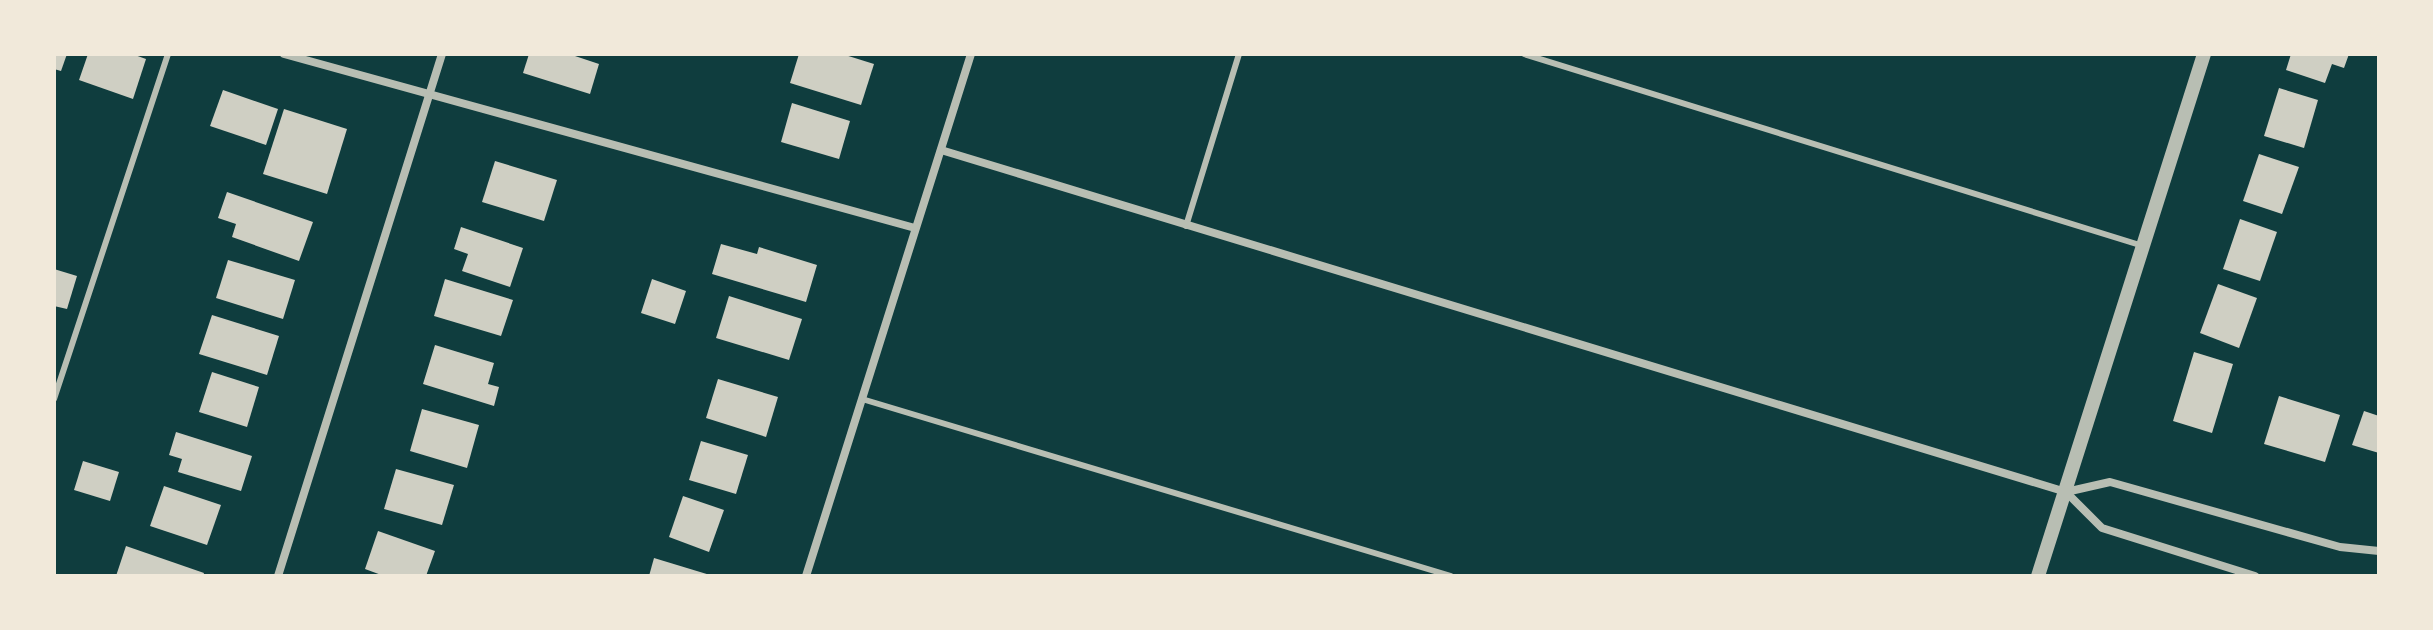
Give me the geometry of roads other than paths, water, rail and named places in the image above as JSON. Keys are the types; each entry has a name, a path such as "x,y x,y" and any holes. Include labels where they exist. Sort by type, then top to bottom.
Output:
{"street":[{"path":"284,54 915,228"},
{"path":"278,576 442,54"},
{"path":"806,576 971,54"},
{"path":"2038,576 2204,54"},
{"path":"941,150 2066,492 2102,528 2255,576"},
{"path":"2066,492 2110,482 2340,547 2379,551"}],"lane":[{"path":"54,399 168,54"},
{"path":"1186,226 1239,54"},
{"path":"1524,54 2143,246"},
{"path":"862,399 1451,576"}]}
